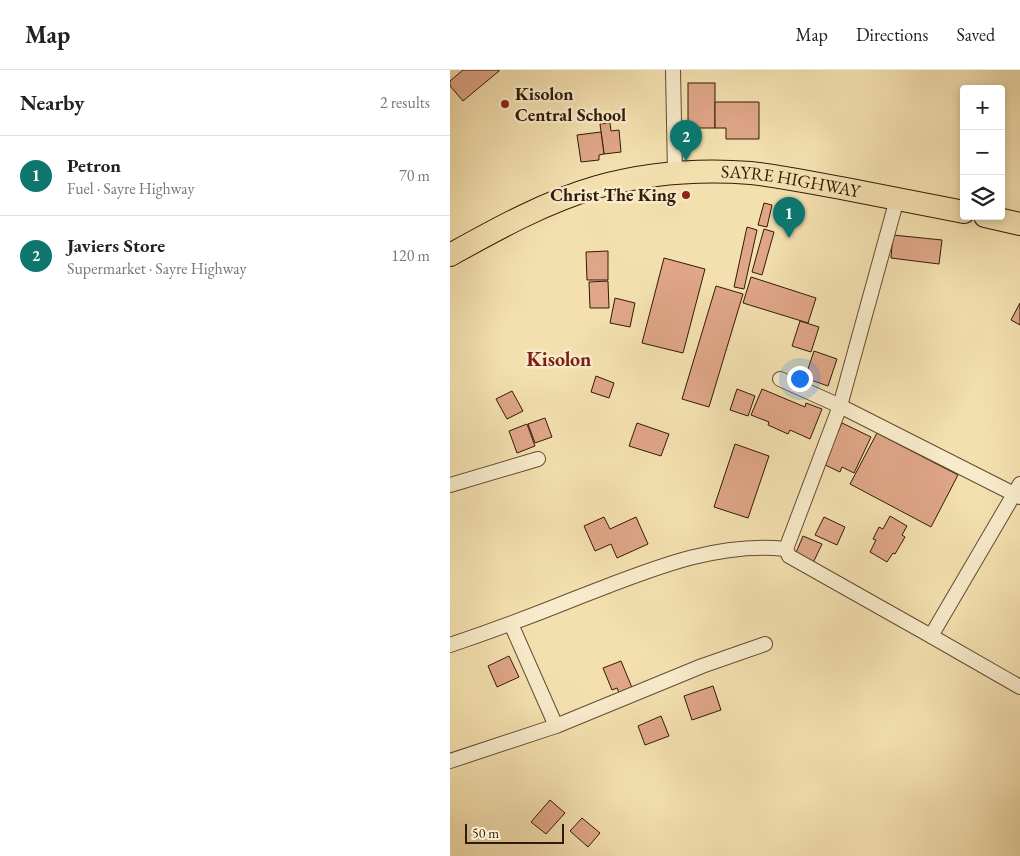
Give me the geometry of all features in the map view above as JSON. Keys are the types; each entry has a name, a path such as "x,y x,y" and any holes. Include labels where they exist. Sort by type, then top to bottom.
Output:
{"highway":[{"name":"SAYRE HIGHWAY","path":"450,256 533,211 569,197 636,178 675,173 751,173 799,180 960,211"},
{"path":"1002,220 1020,224"}],"street":[{"path":"673,70 675,173"},
{"path":"897,199 840,406 786,549 789,556 1020,687"},
{"path":"780,378 1018,492 931,636"},
{"path":"450,486 538,459"},
{"path":"450,644 511,624 648,571 698,556 733,549 767,547 786,549"},
{"path":"511,624 556,726"},
{"path":"450,761 556,726 702,666 765,644"}],"building":[{"path":"463,70 499,71 463,101 450,86 450,81"},
{"path":"688,83 715,83 715,128 688,128"},
{"path":"715,102 759,102 759,139 726,139 726,128 715,128"},
{"path":"610,123 611,131 619,130 621,152 604,154 600,124"},
{"path":"601,132 604,154 599,155 599,160 581,162 577,135"},
{"path":"764,203 772,205 767,227 758,225"},
{"path":"747,227 757,230 744,289 734,287"},
{"path":"764,229 774,232 762,275 752,272"},
{"path":"893,235 942,240 939,264 891,258"},
{"path":"608,251 608,280 587,280 586,252"},
{"path":"664,258 705,269 683,353 642,343"},
{"path":"751,277 816,298 808,323 743,303"},
{"path":"608,281 609,308 590,308 589,282"},
{"path":"716,286 743,294 709,407 682,399"},
{"path":"615,298 635,303 630,327 610,323"},
{"path":"1020,303 1020,325 1011,320"},
{"path":"800,321 819,327 811,352 792,346"},
{"path":"814,351 837,359 828,386 805,378"},
{"path":"596,376 614,383 609,398 591,392"},
{"path":"737,389 755,396 748,416 730,410"},
{"path":"762,389 805,407 806,403 822,409 810,439 790,430 788,434 768,425 769,422 751,415"},
{"path":"512,391 523,411 507,419 496,399"},
{"path":"545,418 552,437 535,443 528,424"},
{"path":"637,423 669,434 661,456 629,446"},
{"path":"842,423 871,437 854,473 842,467 840,472 823,464"},
{"path":"527,424 535,446 517,453 509,431"},
{"path":"877,433 958,475 931,527 850,484"},
{"path":"735,444 769,456 748,518 714,507"},
{"path":"890,516 907,526 902,535 905,537 895,554 893,553 887,562 870,552 876,540 873,539 879,527 883,529"},
{"path":"604,517 610,529 636,517 648,544 617,558 611,544 595,551 584,526"},
{"path":"824,517 845,527 837,545 815,535"},
{"path":"803,536 822,544 813,563 795,555"},
{"path":"509,656 519,677 497,687 488,666"},
{"path":"621,661 633,690 620,695 617,688 612,690 603,668"},
{"path":"713,686 721,710 692,720 684,696"},
{"path":"661,716 669,736 645,745 638,726"},
{"path":"550,800 565,813 546,834 531,822"},
{"path":"582,818 600,833 588,847 570,831"}],"place":[{"name":"Kisolon Central School","path":"505,104"},
{"name":"Javiers Store","path":"686,161"},
{"name":"Christ The King","path":"686,195"},
{"name":"Petron","path":"789,238"}],"district":[{"name":"Kisolon","path":"559,359"}]}
